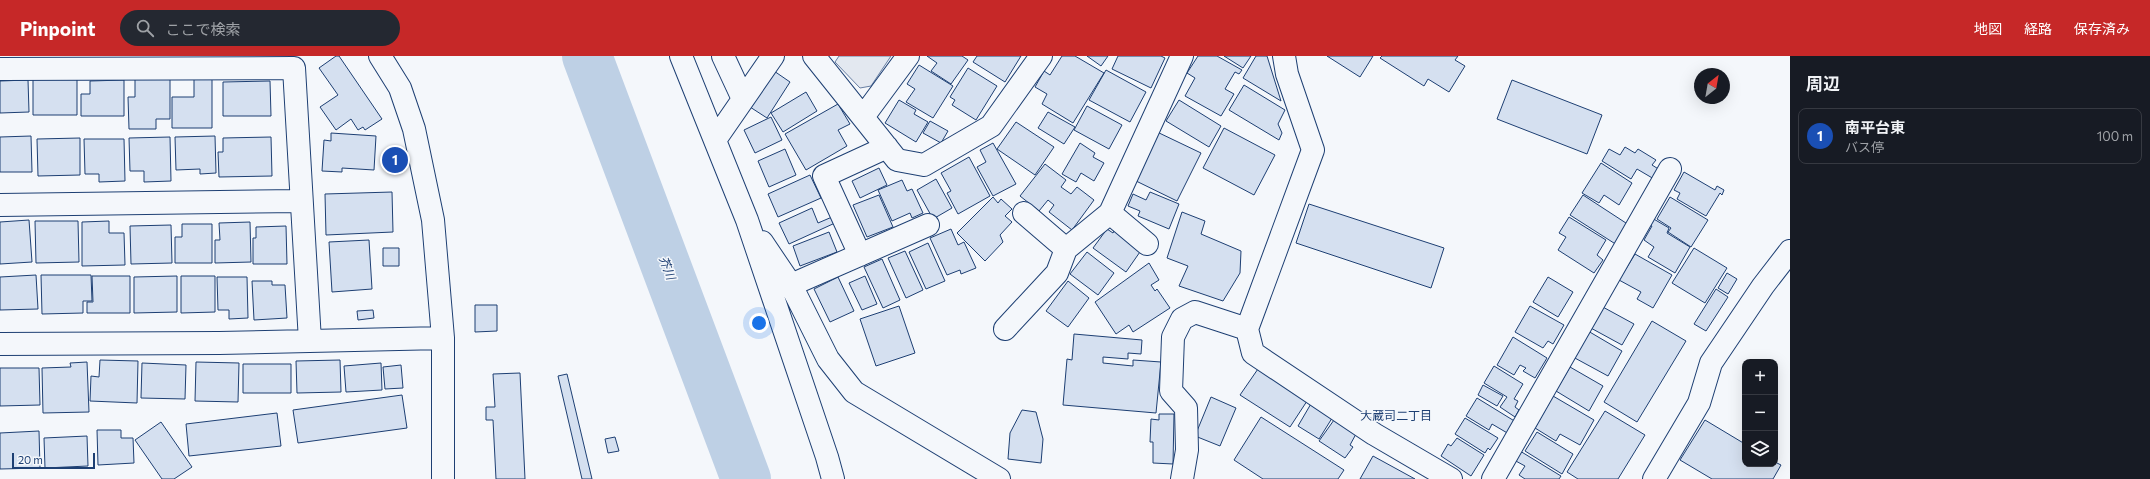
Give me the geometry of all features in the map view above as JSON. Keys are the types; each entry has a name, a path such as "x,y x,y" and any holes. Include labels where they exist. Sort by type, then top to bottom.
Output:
{"street":[{"path":"380,56 400,88 414,129 432,216 443,338 443,479"},
{"path":"681,56 747,220 827,457 833,479"},
{"path":"723,56 743,99"},
{"path":"715,140 773,56"},
{"path":"814,56 897,160 924,165 991,126 1041,56"},
{"path":"864,117 908,56"},
{"path":"1004,329 1057,274 1066,249 1110,214 1182,56"},
{"path":"1284,56 1287,74 1313,150 1247,329 1253,353 1374,434 1451,479"},
{"path":"0,69 168,62 294,68 300,201 310,341"},
{"path":"860,255 824,176 888,147"},
{"path":"1493,479 1670,169"},
{"path":"0,205 300,201"},
{"path":"1024,213 1066,249"},
{"path":"1110,214 1147,244"},
{"path":"747,220 791,285 828,359 854,392 999,479"},
{"path":"791,285 928,226"},
{"path":"1654,479 1699,403 1711,363 1763,286 1790,251"},
{"path":"1182,479 1187,450 1186,408 1171,391 1172,337 1182,319 1195,312 1247,329"},
{"path":"0,344 443,338"}],"shaded area":[{"path":"839,56 891,56 871,86 860,88 835,62"}],"building":[{"path":"336,56 339,56 382,119 365,130 363,127 358,130 351,119 336,130 320,107 338,95 319,68"},
{"path":"927,56 962,56 968,60 951,84 931,71 937,63"},
{"path":"977,56 1021,56 1005,82 973,62"},
{"path":"1062,56 1075,56 1104,73 1073,123 1042,104 1047,94 1035,87 1044,71 1050,75"},
{"path":"1087,56 1108,56 1101,66"},
{"path":"1118,56 1161,56 1165,58 1151,88 1112,69"},
{"path":"1198,56 1217,56 1242,70 1239,74 1235,72 1225,89 1234,94 1221,116 1185,96 1195,78 1187,73"},
{"path":"1224,56 1251,56 1243,68"},
{"path":"1256,56 1267,56 1281,101 1243,78"},
{"path":"1327,56 1373,56 1360,77"},
{"path":"1382,56 1458,56 1455,60 1465,66 1449,92 1428,79 1424,86 1380,58"},
{"path":"919,65 953,86 933,118 906,102 915,89 907,84"},
{"path":"968,68 997,86 976,120 952,105 955,100 950,97"},
{"path":"1106,70 1146,92 1130,122 1089,100"},
{"path":"774,71 790,82 767,118 750,107"},
{"path":"33,79 77,79 77,115 33,115"},
{"path":"135,79 170,79 170,119 156,119 156,129 129,129 128,97 135,97"},
{"path":"194,79 212,79 212,128 172,128 172,97 194,97"},
{"path":"28,80 29,112 0,113 0,81"},
{"path":"124,80 124,116 81,116 81,94 90,94 90,81"},
{"path":"1512,80 1602,115 1587,154 1497,119"},
{"path":"270,81 271,116 223,116 223,82"},
{"path":"1244,85 1285,110 1278,124 1282,133 1279,140 1229,110"},
{"path":"806,92 817,111 783,132 771,113"},
{"path":"899,100 916,110 914,114 928,122 916,142 885,123"},
{"path":"1179,100 1221,126 1209,147 1166,121"},
{"path":"838,104 850,124 838,130 847,146 806,170 785,134"},
{"path":"1087,106 1122,125 1109,149 1074,130"},
{"path":"1048,112 1075,127 1064,144 1038,128"},
{"path":"771,117 782,140 755,153 744,130"},
{"path":"930,121 948,131 941,143 923,133"},
{"path":"1016,122 1054,147 1035,175 997,149"},
{"path":"1224,128 1275,155 1254,195 1203,168"},
{"path":"1155,131 1201,153 1177,201 1132,179"},
{"path":"331,133 376,136 374,170 342,168 342,172 322,171 324,140 331,141"},
{"path":"31,136 32,172 0,172 0,137"},
{"path":"215,136 216,173 200,174 200,169 176,170 175,137"},
{"path":"170,137 171,181 144,182 144,171 130,171 129,138"},
{"path":"271,137 272,176 219,177 218,152 223,152 223,138"},
{"path":"80,138 80,175 38,176 37,139"},
{"path":"84,139 124,139 125,181 99,182 99,174 85,174"},
{"path":"993,143 1016,184 993,196 977,167 986,162 980,150"},
{"path":"1080,143 1095,153 1093,157 1104,163 1094,181 1081,173 1076,182 1062,174"},
{"path":"1625,147 1635,153 1638,149 1656,160 1652,165 1660,170 1654,179 1637,169 1631,179 1602,161 1609,149 1620,155"},
{"path":"785,149 796,175 769,187 758,161"},
{"path":"969,157 990,196 958,214 947,193 951,191 941,173"},
{"path":"1601,163 1632,183 1619,205 1604,195 1599,203 1582,193"},
{"path":"1045,164 1066,180 1061,187 1071,194 1077,187 1094,200 1072,230 1049,212 1054,205 1048,200 1039,211 1020,196"},
{"path":"879,168 887,185 860,198 852,181"},
{"path":"1684,172 1715,190 1717,186 1724,190 1722,195 1720,193 1706,216 1677,199 1680,193 1674,190"},
{"path":"810,175 821,198 778,217 768,194"},
{"path":"936,179 952,208 933,219 917,190"},
{"path":"902,180 907,191 912,189 923,213 912,218 910,213 892,221 878,190"},
{"path":"392,192 393,232 326,235 325,194"},
{"path":"1150,192 1179,204 1169,229 1138,216 1140,211 1128,206 1133,194 1146,200"},
{"path":"879,195 893,227 867,237 853,205"},
{"path":"1583,195 1629,225 1617,245 1570,215"},
{"path":"993,197 998,203 1001,199 1012,209 1005,216 1012,222 1000,235 1003,242 985,261 957,233"},
{"path":"1670,197 1708,220 1691,247 1668,232 1671,228 1657,219"},
{"path":"1309,204 1444,248 1431,288 1296,243"},
{"path":"812,208 818,223 832,217 835,223 789,244 779,223"},
{"path":"1182,212 1205,221 1201,234 1241,251 1240,273 1223,301 1179,286 1188,266 1167,258"},
{"path":"1569,217 1606,240 1597,255 1603,260 1594,273 1558,250 1566,237 1559,233"},
{"path":"1652,218 1669,228 1667,233 1690,247 1675,273 1648,257 1654,247 1644,240 1652,226 1648,224"},
{"path":"29,220 32,262 0,264 0,222"},
{"path":"35,221 78,221 79,262 36,263"},
{"path":"109,221 109,233 124,233 125,265 82,266 82,222"},
{"path":"250,222 251,262 215,263 215,240 220,240 219,223"},
{"path":"182,224 212,224 212,263 175,263 175,237 182,237"},
{"path":"171,225 172,263 131,264 130,226"},
{"path":"286,226 287,264 253,264 253,238 256,238 256,227"},
{"path":"951,229 958,245 964,242 976,268 961,274 960,270 947,275 930,238"},
{"path":"1107,229 1113,233 1115,229 1142,249 1126,272 1093,248"},
{"path":"829,232 837,252 800,266 793,246"},
{"path":"369,240 372,289 332,292 329,242"},
{"path":"928,243 945,281 926,289 909,252"},
{"path":"383,248 399,248 399,266 383,266"},
{"path":"1694,248 1727,268 1705,303 1672,283"},
{"path":"905,251 923,290 906,298 888,258"},
{"path":"1087,252 1114,273 1098,295 1070,274"},
{"path":"1635,254 1672,275 1653,308 1637,299 1641,292 1619,280"},
{"path":"882,259 900,300 883,308 864,267"},
{"path":"1149,263 1159,280 1151,285 1155,291 1157,289 1170,308 1133,332 1129,325 1116,334 1095,302"},
{"path":"1727,273 1737,279 1728,294 1718,288"},
{"path":"36,275 38,309 0,310 0,277"},
{"path":"41,275 91,275 92,301 83,301 83,313 42,314"},
{"path":"92,276 130,276 130,313 87,313 87,302 93,302"},
{"path":"177,276 177,312 134,313 134,277"},
{"path":"181,276 215,276 215,312 181,313"},
{"path":"865,276 877,304 862,310 849,283"},
{"path":"217,277 247,277 248,318 229,319 229,310 218,310"},
{"path":"838,277 854,311 830,322 814,289"},
{"path":"1548,277 1573,292 1558,317 1533,302"},
{"path":"252,281 272,281 272,285 285,285 287,318 254,320"},
{"path":"1068,281 1089,298 1068,327 1046,311"},
{"path":"1716,289 1728,297 1706,331 1694,324"},
{"path":"475,305 497,305 497,331 475,332"},
{"path":"899,306 915,353 876,366 860,319"},
{"path":"1530,306 1564,325 1553,344 1548,341 1543,348 1515,332"},
{"path":"1601,306 1634,324 1622,345 1589,327"},
{"path":"373,310 374,318 358,320 357,311"},
{"path":"1652,321 1686,341 1637,422 1604,402"},
{"path":"1588,331 1622,351 1608,376 1573,357"},
{"path":"1074,334 1142,340 1141,354 1128,353 1128,359 1103,357 1103,363 1133,366 1133,360 1161,362 1156,413 1063,405 1067,359 1072,360"},
{"path":"1513,337 1547,358 1535,378 1523,371 1526,368 1520,365 1514,375 1497,365"},
{"path":"100,360 138,361 137,403 90,401 91,376 99,377"},
{"path":"340,360 341,392 297,393 296,361"},
{"path":"87,362 89,412 43,413 42,368 71,367 70,363"},
{"path":"196,362 239,363 238,402 195,401"},
{"path":"142,363 186,365 185,399 141,398"},
{"path":"381,363 382,390 346,392 344,366"},
{"path":"243,364 291,364 291,393 243,393"},
{"path":"401,365 403,388 385,389 383,367"},
{"path":"1260,366 1309,398 1290,427 1240,395"},
{"path":"1494,366 1523,384 1514,399 1518,401 1515,407 1519,410 1515,417 1500,407 1507,397 1484,383"},
{"path":"1570,367 1603,386 1589,411 1556,391"},
{"path":"0,368 39,368 40,405 0,406"},
{"path":"520,373 525,479 496,479 493,420 486,420 486,407 495,407 493,374"},
{"path":"567,374 592,479 582,479 558,376"},
{"path":"1483,385 1503,396 1497,406 1478,395"},
{"path":"402,395 407,428 298,443 293,410"},
{"path":"1553,396 1594,420 1580,445 1560,434 1556,441 1535,428"},
{"path":"1211,397 1236,408 1220,446 1195,436"},
{"path":"1477,398 1516,422 1509,434 1492,424 1489,430 1466,416"},
{"path":"1312,402 1334,415 1319,439 1298,426"},
{"path":"1022,410 1036,412 1043,439 1041,463 1008,459 1010,433"},
{"path":"1605,411 1645,435 1618,479 1578,479 1567,472"},
{"path":"277,413 281,446 189,456 186,424"},
{"path":"1159,414 1174,414 1173,464 1153,463 1153,442 1150,442 1151,419 1159,420"},
{"path":"1261,417 1344,470 1338,479 1263,479 1234,460"},
{"path":"1465,418 1498,438 1490,450 1488,448 1485,453 1455,434"},
{"path":"1334,420 1356,434 1350,445 1353,447 1345,458 1319,441"},
{"path":"1705,420 1742,442 1742,467 1778,467 1778,464 1781,465 1773,479 1712,479 1680,460"},
{"path":"161,422 192,467 174,479 162,479 135,440"},
{"path":"97,430 121,430 121,438 133,438 134,463 98,465"},
{"path":"39,431 40,468 0,469 0,433"},
{"path":"1537,432 1573,454 1562,474 1525,451"},
{"path":"87,436 88,466 45,468 44,438"},
{"path":"615,437 619,451 608,453 605,439"},
{"path":"1457,438 1484,455 1471,476 1441,456 1448,444 1451,446"},
{"path":"1520,451 1561,476 1559,479 1525,479 1519,475 1525,466 1514,460"},
{"path":"1373,456 1415,479 1360,479"}],"waterway":[{"name":"芥川","path":"587,56 746,479"}],"place":[{"name":"南平台東","path":"395,160"}],"district":[{"name":"大蔵司二丁目","path":"1396,416"}]}
